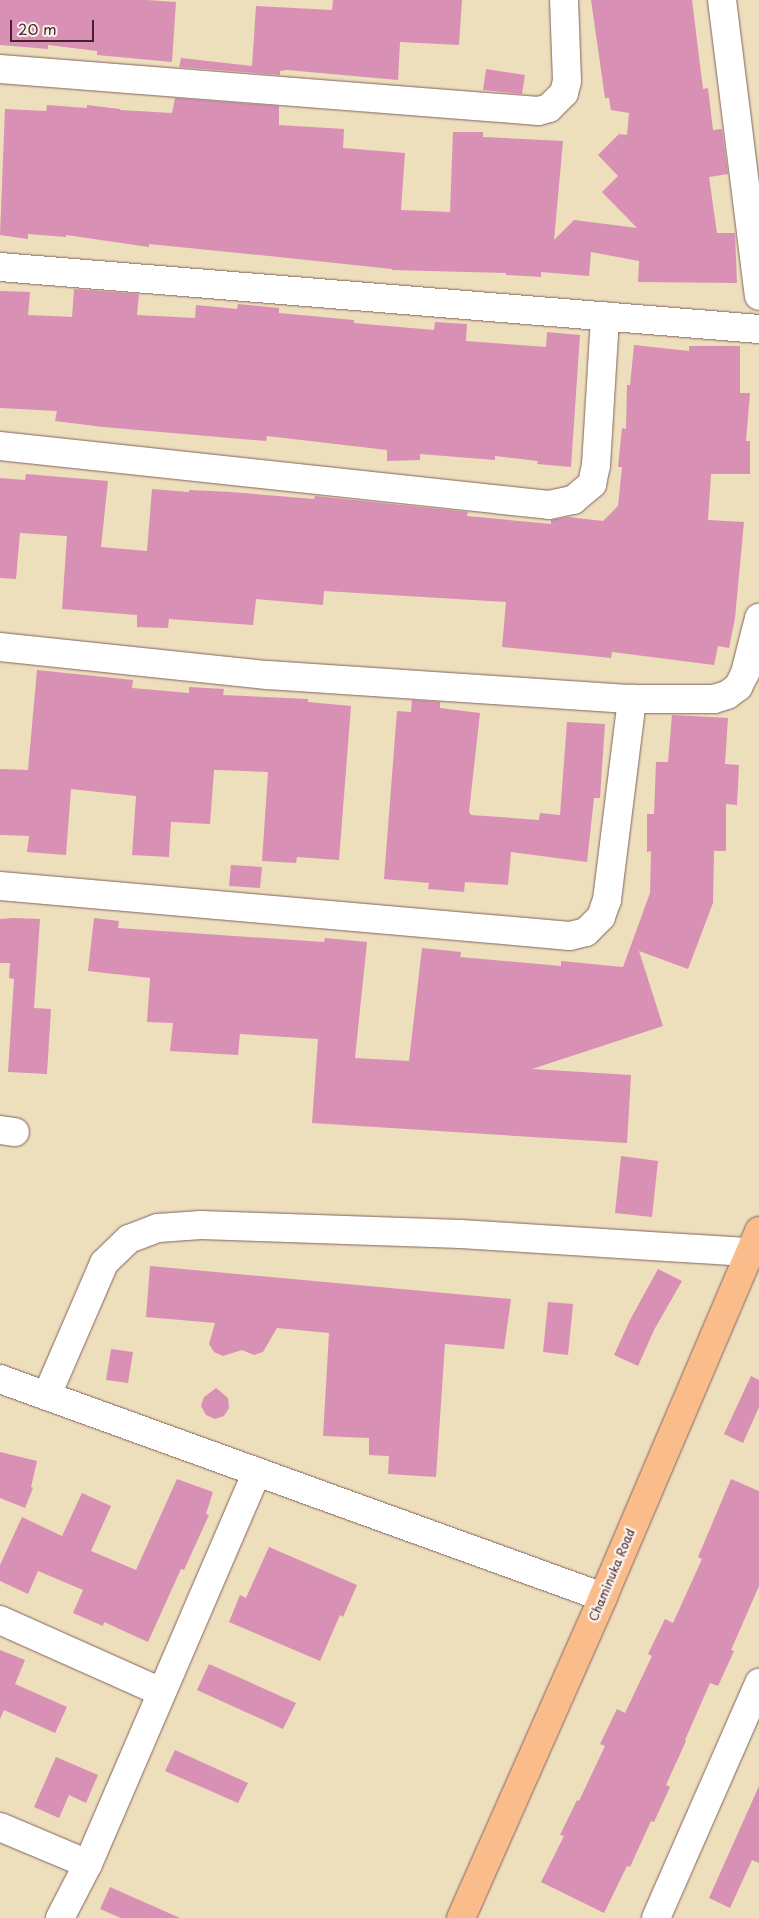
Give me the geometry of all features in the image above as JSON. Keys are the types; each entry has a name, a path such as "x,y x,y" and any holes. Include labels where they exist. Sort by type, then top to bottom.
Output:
{"main road":[{"name":"Chaminuka Road","path":"461,1918 603,1597 754,1242"}],"street":[{"path":"0,69 538,111 550,108 564,94 567,81 564,0"},
{"path":"722,0 759,296"},
{"path":"0,267 759,329"},
{"path":"0,446 549,505 573,500 592,484 596,465 605,316"},
{"path":"0,647 268,676 632,699 714,700 727,695 738,687 746,672 759,618"},
{"path":"0,886 570,936 586,932 601,917 607,900 632,699"},
{"path":"47,1395 104,1263 129,1239 158,1228 201,1225 754,1242"},
{"path":"0,1379 603,1597"},
{"path":"60,1918 88,1864 257,1472"},
{"path":"0,1620 161,1692"},
{"path":"656,1918 759,1683"},
{"path":"0,1828 88,1864"}],"building":[{"path":"0,0 147,0 176,2 172,62 97,55 97,51 48,45 48,49 0,45"},
{"path":"333,0 462,0 459,45 400,42 398,80 287,70 280,71 280,75 179,67 181,58 252,66 256,6 332,10"},
{"path":"591,0 692,0 703,89 708,88 713,130 722,129 728,174 709,177 717,233 735,233 737,283 638,282 639,261 591,252 589,276 541,272 541,277 506,275 506,273 392,270 149,244 149,247 66,235 66,237 28,234 28,239 0,235 5,109 46,111 47,105 87,108 87,105 120,110 172,113 175,98 279,106 279,125 344,129 343,148 405,153 401,210 450,212 453,132 483,132 483,137 563,141 554,240 574,220 637,228 602,192 618,176 598,155 619,134 627,135 629,113 611,110 609,98 605,98"},
{"path":"486,69 525,75 522,94 483,90"},
{"path":"74,289 139,294 137,315 195,318 196,305 237,309 238,304 279,308 279,313 354,320 354,323 434,330 435,322 467,324 466,341 546,347 547,332 580,335 571,467 537,464 538,461 495,456 495,460 420,454 420,460 387,461 387,450 267,436 266,441 103,427 55,421 57,411 0,408 0,291 30,292 28,315 72,317"},
{"path":"634,345 689,351 689,346 740,346 740,393 750,393 746,441 750,441 750,474 711,474 708,520 744,522 735,618 729,648 718,646 714,665 612,652 611,658 502,647 506,602 324,591 323,605 256,599 253,625 169,619 168,628 137,627 137,615 62,609 67,536 20,533 16,579 0,578 0,478 25,480 26,474 108,481 101,547 147,551 152,489 189,492 189,490 231,492 314,499 315,496 468,512 467,516 551,524 551,520 568,517 603,521 618,506 622,467 618,467 622,428 626,429 627,385 630,385"},
{"path":"37,670 133,680 132,688 189,693 189,687 224,689 223,695 308,699 308,702 351,706 339,860 297,857 296,863 262,861 268,772 219,770 214,770 210,824 171,822 169,857 132,855 136,796 71,789 66,855 27,852 29,836 0,835 0,769 28,770"},
{"path":"412,700 440,702 440,708 480,713 469,812 471,815 539,820 540,813 560,815 567,722 605,724 600,798 594,798 587,862 511,852 508,885 465,882 464,892 428,889 429,883 384,879 397,711 411,712"},
{"path":"672,715 728,718 725,764 739,765 737,805 726,804 726,851 714,851 713,903 688,969 639,951 663,1026 532,1069 631,1075 627,1143 312,1123 318,1039 240,1034 238,1055 170,1051 173,1023 147,1022 150,978 88,971 94,918 119,921 118,928 324,942 325,938 367,942 355,1058 409,1061 422,948 461,952 460,957 561,966 561,961 623,967 650,893 651,851 647,852 647,814 654,814 656,762 668,762"},
{"path":"231,865 262,867 260,888 229,886"},
{"path":"0,919 40,919 34,1008 51,1009 47,1074 8,1072 14,979 9,978 10,963 0,963"},
{"path":"621,1156 658,1161 652,1217 615,1213"},
{"path":"150,1266 511,1299 504,1349 445,1344 436,1477 388,1474 389,1456 369,1455 369,1438 323,1436 329,1333 277,1328 263,1352 254,1355 242,1350 223,1356 214,1352 209,1344 215,1323 146,1317"},
{"path":"658,1269 682,1281 654,1330 638,1366 614,1355 630,1320"},
{"path":"548,1302 573,1304 568,1355 543,1352"},
{"path":"111,1349 133,1352 128,1383 106,1380"},
{"path":"751,1376 759,1380 759,1407 743,1443 724,1434"},
{"path":"216,1388 228,1398 229,1408 224,1416 215,1419 206,1415 201,1406 204,1397"},
{"path":"0,1452 37,1461 31,1487 33,1488 25,1508 0,1498"},
{"path":"177,1479 213,1492 206,1514 209,1515 184,1570 181,1569 148,1642 104,1622 103,1626 73,1613 83,1590 38,1571 28,1594 0,1581 0,1565 22,1517 62,1536 82,1493 111,1506 91,1551 136,1570"},
{"path":"731,1479 759,1491 759,1586 731,1650 734,1651 718,1686 710,1683 666,1785 670,1787 654,1822 651,1821 630,1867 627,1866 604,1913 541,1882 564,1836 560,1835 577,1800 579,1801 605,1746 600,1744 617,1709 625,1713 652,1656 648,1654 665,1619 673,1623 702,1559 698,1557"},
{"path":"269,1547 357,1585 343,1617 340,1615 320,1661 229,1622 240,1595 246,1598"},
{"path":"0,1650 25,1660 15,1684 67,1707 55,1733 4,1710 0,1719"},
{"path":"209,1664 296,1703 283,1729 197,1690"},
{"path":"175,1750 248,1783 238,1803 165,1771"},
{"path":"56,1757 98,1775 86,1803 69,1795 59,1818 34,1807"},
{"path":"759,1786 759,1863 752,1860 730,1908 709,1898"},
{"path":"110,1887 180,1918 121,1918 100,1909"}]}
